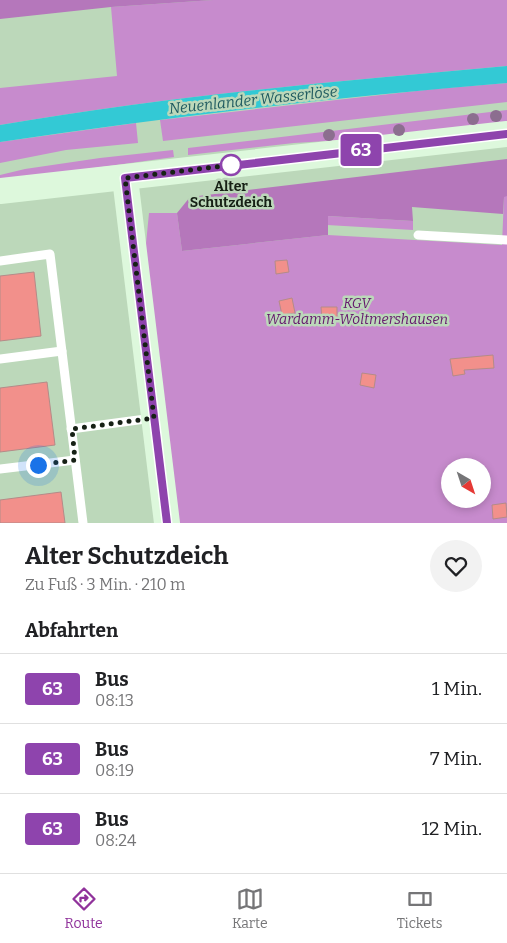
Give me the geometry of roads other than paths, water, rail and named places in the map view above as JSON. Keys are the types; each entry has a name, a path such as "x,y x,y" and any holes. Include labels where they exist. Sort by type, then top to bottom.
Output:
{"street":[{"path":"0,191 507,134"},
{"path":"125,178 167,523"}],"lane":[{"path":"418,235 507,240"},
{"path":"0,261 50,254 83,523"},
{"path":"0,359 62,351"},
{"path":"72,429 154,418"},
{"path":"0,469 75,460"}],"water":[{"name":"Neuenlander Wasserlöse","path":"507,66 507,83 253,108 0,142 0,125 63,115 253,90"}],"place":[{"name":"Alter Schutzdeich","path":"231,165"}],"park label":[{"name":"KGV Wardamm-Woltmershausen","path":"357,312"}]}
